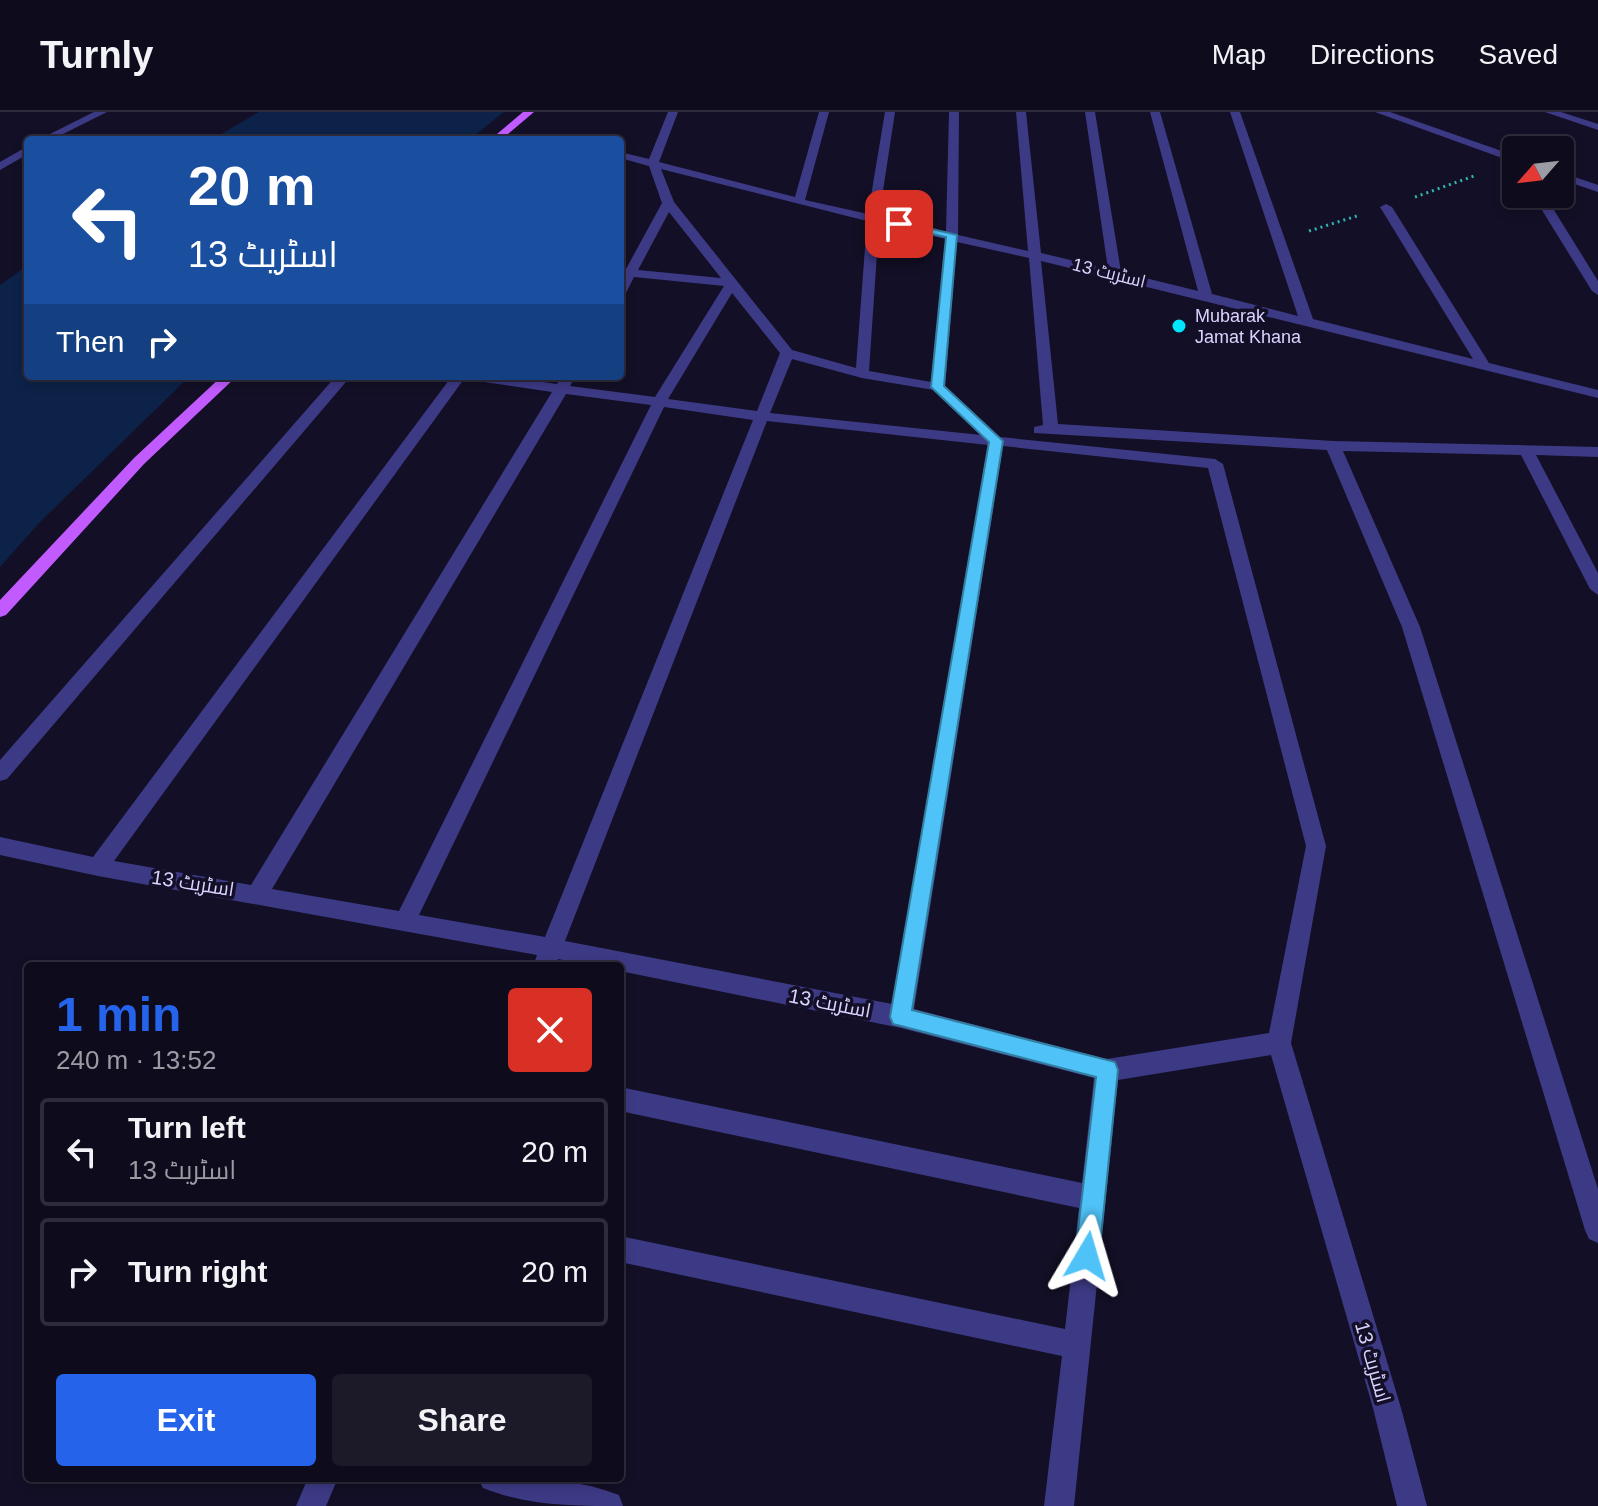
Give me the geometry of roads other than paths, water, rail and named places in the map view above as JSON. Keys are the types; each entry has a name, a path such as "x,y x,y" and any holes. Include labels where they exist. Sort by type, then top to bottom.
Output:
{"main road":[{"path":"500,136 529,112"},
{"path":"0,611 139,461 226,380"}],"street":[{"path":"51,136 102,112"},
{"path":"673,112 653,162 668,203 787,353 862,374 938,387 996,441"},
{"path":"799,202 824,112"},
{"path":"862,374 873,219 890,112"},
{"path":"938,387 952,235 954,112"},
{"path":"1021,112 1051,428"},
{"path":"1090,112 1115,274"},
{"path":"1155,112 1206,297"},
{"path":"1235,112 1307,322"},
{"path":"1380,112 1502,155"},
{"path":"1550,112 1598,127"},
{"path":"0,167 24,152"},
{"name":"اسٹریٹ 13","path":"624,156 799,202 1115,274 1598,394"},
{"path":"1574,180 1598,189"},
{"path":"624,285 668,203"},
{"path":"1386,207 1485,367"},
{"path":"1547,208 1598,291"},
{"path":"631,273 732,283"},
{"path":"405,921 659,403 732,283"},
{"path":"548,957 759,416 787,353"},
{"path":"0,773 341,380"},
{"path":"98,867 456,380"},
{"path":"524,380 565,383 659,403 759,416 1215,464 1316,846 1279,1043"},
{"path":"258,893 565,383"},
{"path":"996,441 1051,428 1333,446 1598,452"},
{"path":"901,1017 996,441"},
{"path":"1333,446 1411,627 1598,1230"},
{"path":"1526,450 1598,589"},
{"name":"اسٹریٹ 13","path":"0,846 98,867 405,921 577,962"},
{"name":"اسٹریٹ 13","path":"624,970 901,1017 1107,1070 1279,1043 1387,1408 1412,1506"},
{"path":"1059,1506 1107,1070"},
{"path":"624,1100 1094,1198"},
{"path":"624,1250 1077,1345"},
{"path":"311,1506 321,1482"},
{"path":"509,1482 608,1506"}],"water":[{"path":"259,112 504,112 474,136 218,136"},
{"path":"24,268 24,380 186,380 39,523 0,567 0,285"}],"place":[{"name":"Mubarak Jamat Khana","path":"1179,326"}]}
